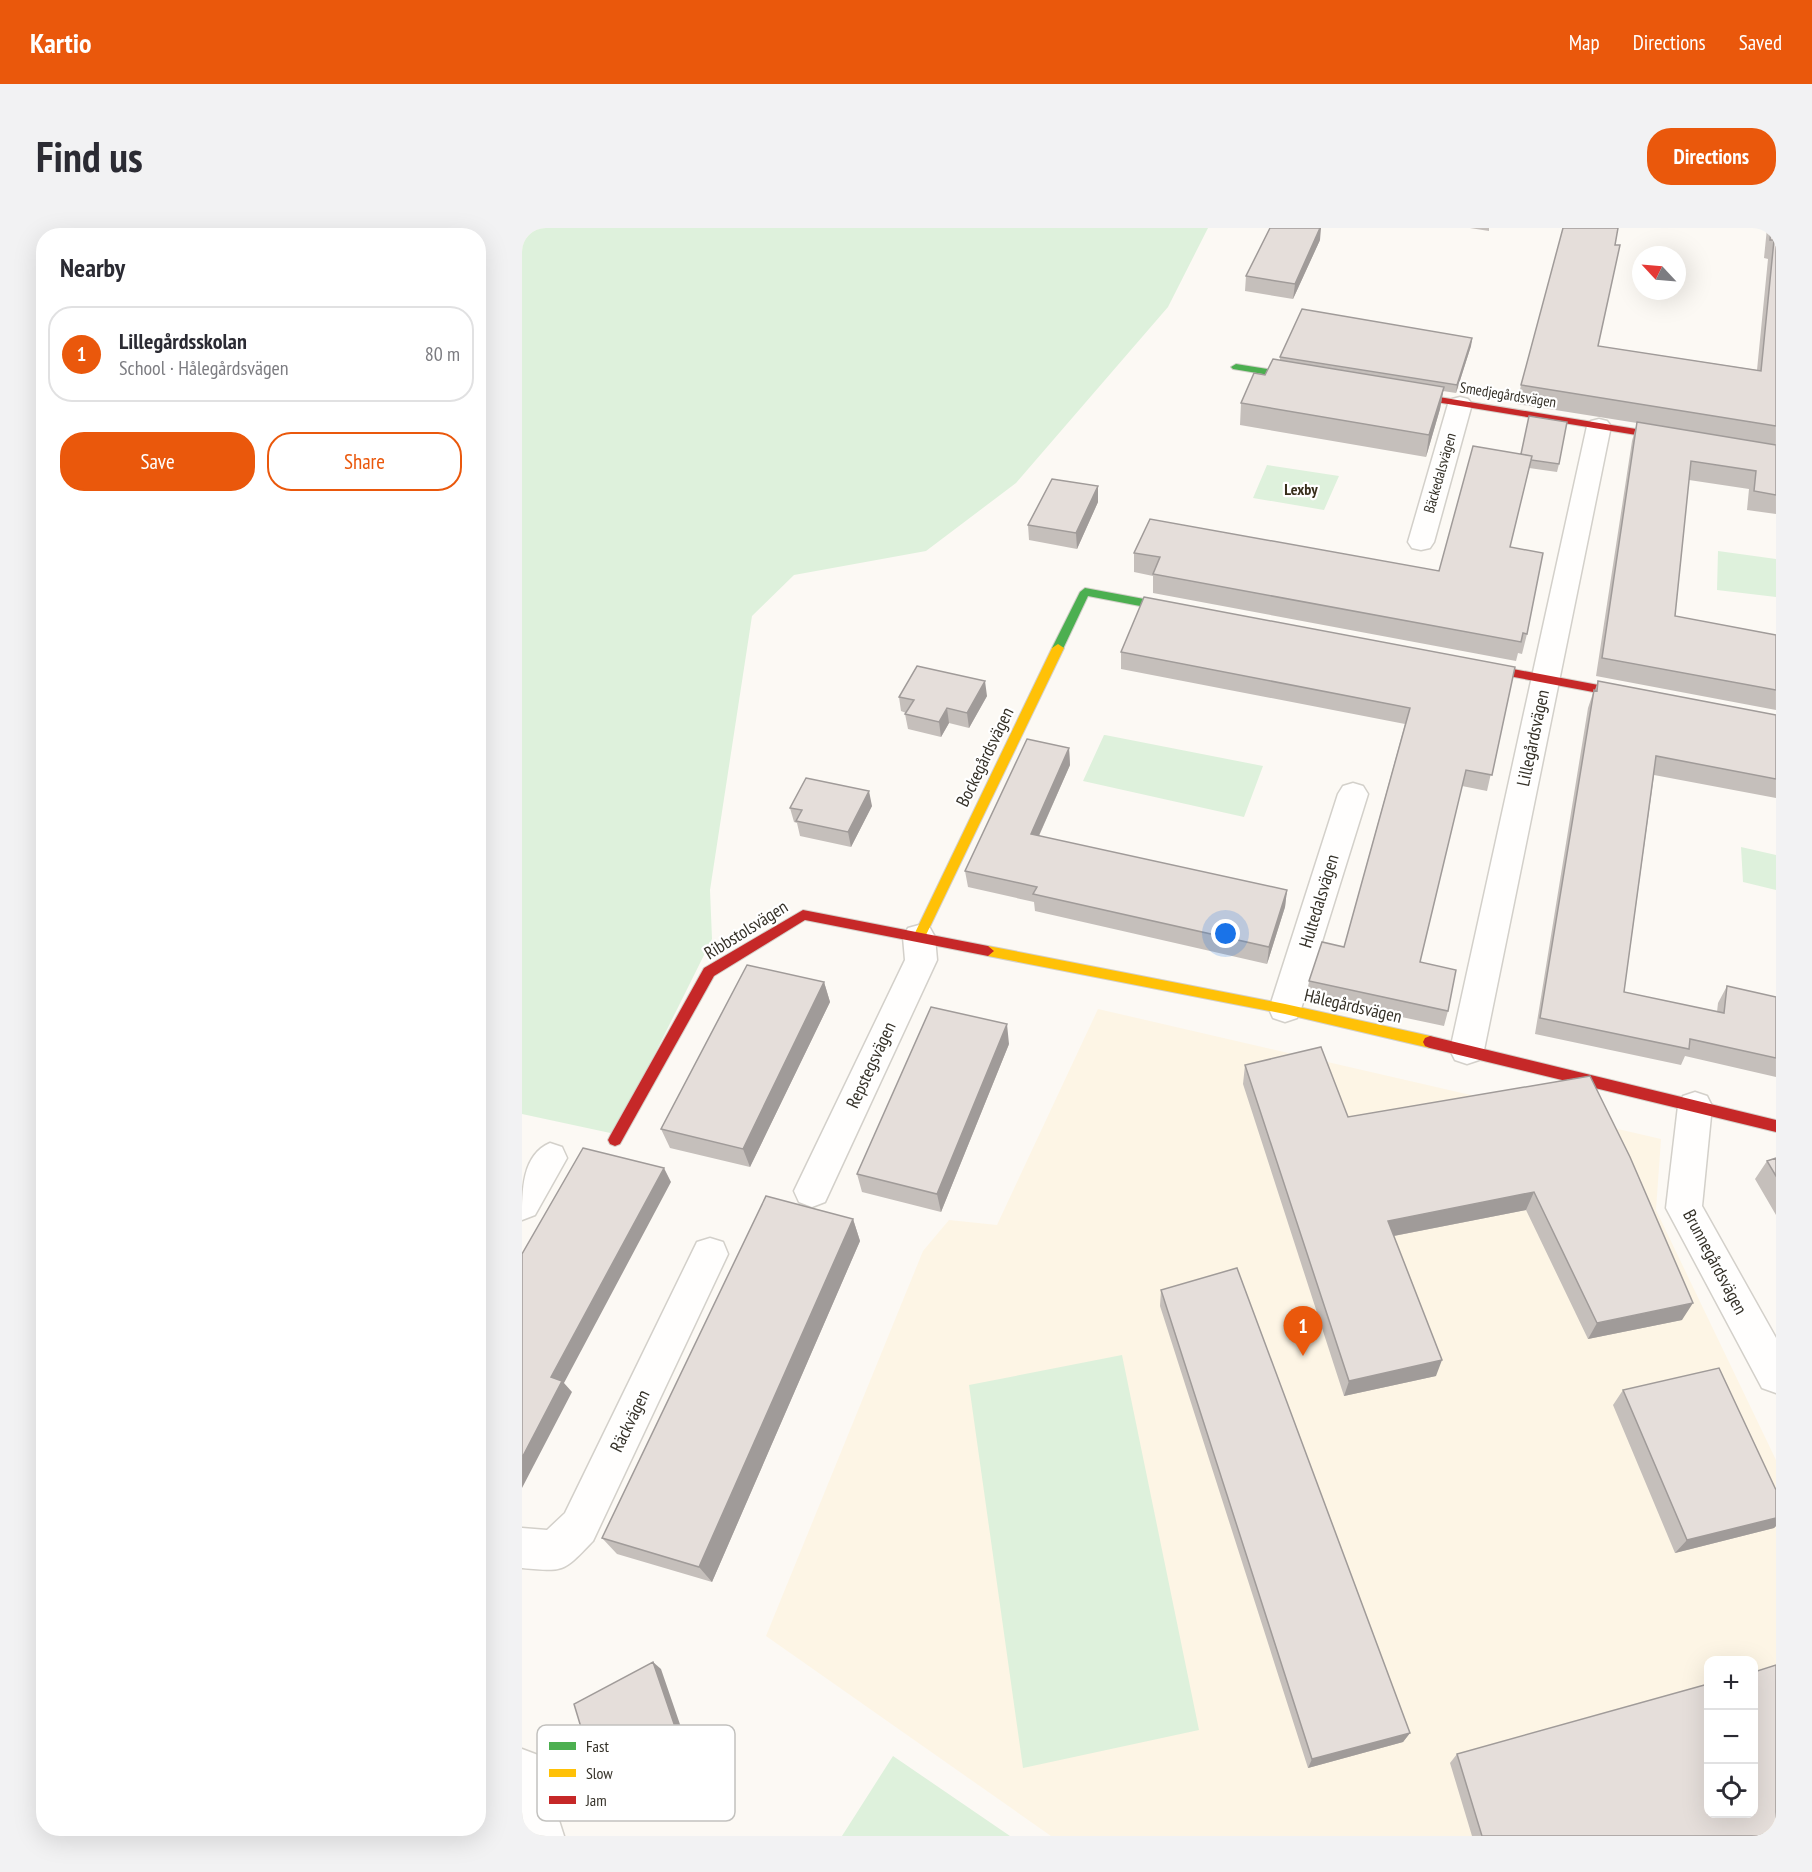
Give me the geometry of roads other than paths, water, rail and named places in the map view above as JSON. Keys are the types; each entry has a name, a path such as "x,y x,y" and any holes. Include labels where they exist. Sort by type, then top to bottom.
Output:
{"street":[{"path":"1236,367 1329,382"},
{"name":"Smedjegårdsvägen","path":"1385,392 1693,441"},
{"name":"Bäckedalsvägen","path":"1420,542 1460,404"},
{"name":"Lillegårdsvägen","path":"1467,1050 1599,426"},
{"name":"Bockegårdsvägen","path":"919,937 1085,592 1200,614"},
{"path":"1453,661 1661,700"},
{"name":"Hultedalsvägen","path":"1285,1009 1353,794"},
{"name":"Ribbstolsvägen","path":"615,1140 709,972 803,915 919,937"},
{"name":"Hålegårdsvägen","path":"919,937 1285,1009 1467,1050 1776,1126"},
{"name":"Repstegsvägen","path":"812,1191 921,960 919,937"},
{"name":"Brunnegårdsvägen","path":"1695,1106 1684,1208 1776,1375"},
{"path":"522,1204 550,1158"},
{"name":"Räckvägen","path":"522,1548 555,1551 579,1527 710,1254"},
{"path":"522,1771 541,1836"}],"place":[{"name":"Lillegårdsskolan","path":"1303,1356"}],"district":[{"name":"Lexby","path":"1301,489"}]}
